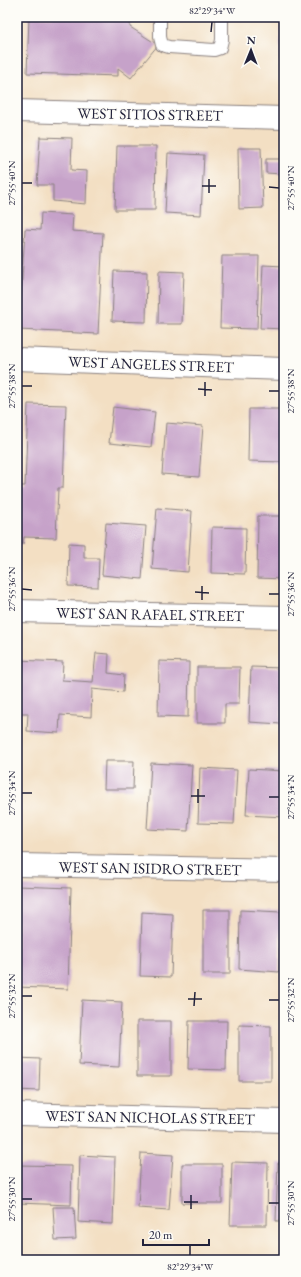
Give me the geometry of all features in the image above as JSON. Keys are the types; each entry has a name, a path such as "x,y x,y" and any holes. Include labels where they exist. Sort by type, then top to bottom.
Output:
{"street":[{"name":"WEST SITIOS STREET","path":"17,111 284,118"},
{"name":"WEST ANGELES STREET","path":"17,359 284,369"},
{"name":"WEST SAN RAFAEL STREET","path":"17,611 284,617"},
{"name":"WEST SAN ISIDRO STREET","path":"17,865 284,870"},
{"name":"WEST SAN NICHOLAS STREET","path":"17,1114 284,1121"}],"lane":[{"path":"160,17 160,37 162,45 168,47 214,50 220,48 222,40 222,17"}],"building":[{"path":"29,17 130,17 130,27 158,45 131,78 118,68 118,76 27,73"},
{"path":"280,17 284,17 284,59 280,59"},
{"path":"40,137 72,138 71,170 87,171 86,204 53,201 53,185 37,185"},
{"path":"117,146 156,146 155,210 115,210"},
{"path":"238,148 261,148 263,208 239,209"},
{"path":"168,153 204,155 201,215 165,213"},
{"path":"266,159 284,159 284,203 281,203 282,174 266,173"},
{"path":"41,213 73,215 72,231 103,233 98,334 19,330 25,229 40,230"},
{"path":"222,256 259,256 257,329 220,328"},
{"path":"263,265 284,266 284,329 260,328"},
{"path":"114,271 147,272 146,322 112,321"},
{"path":"159,271 184,272 182,324 158,324"},
{"path":"28,404 66,405 63,488 58,488 56,538 24,537 23,544 17,544 17,486 25,486"},
{"path":"113,407 155,412 151,447 109,443"},
{"path":"249,409 284,409 284,462 248,461"},
{"path":"166,423 203,426 199,477 162,474"},
{"path":"157,508 192,511 188,572 152,569"},
{"path":"258,516 284,516 284,579 257,578"},
{"path":"106,523 146,526 142,579 102,575"},
{"path":"212,527 246,528 245,574 211,573"},
{"path":"69,543 84,544 84,558 99,558 98,587 68,586"},
{"path":"96,653 109,654 108,673 124,675 123,692 92,689 91,717 60,715 59,733 27,731 28,713 17,713 17,660 63,662 62,680 93,682"},
{"path":"159,661 189,662 188,717 158,716"},
{"path":"197,667 240,667 239,704 225,704 225,723 197,723"},
{"path":"251,667 283,668 281,724 249,722"},
{"path":"105,761 134,761 133,789 104,789"},
{"path":"151,763 192,765 188,831 147,829"},
{"path":"200,768 237,770 234,824 198,823"},
{"path":"249,769 284,771 284,817 246,815"},
{"path":"17,886 71,888 68,989 17,987"},
{"path":"203,910 230,910 230,974 203,974"},
{"path":"240,910 281,912 279,972 239,969"},
{"path":"142,912 173,914 171,977 140,976"},
{"path":"82,1000 122,1002 119,1067 79,1065"},
{"path":"137,1021 171,1021 171,1076 137,1076"},
{"path":"189,1021 227,1021 226,1070 188,1069"},
{"path":"239,1025 271,1026 271,1081 239,1081"},
{"path":"17,1058 40,1059 39,1091 17,1090"},
{"path":"141,1153 173,1155 169,1210 138,1208"},
{"path":"80,1155 115,1157 113,1224 78,1222"},
{"path":"232,1162 268,1163 267,1225 230,1225"},
{"path":"278,1163 284,1163 284,1221 276,1221"},
{"path":"182,1164 222,1164 222,1203 182,1203"},
{"path":"17,1165 72,1166 71,1205 17,1203"},
{"path":"53,1207 74,1207 76,1239 55,1240"}]}
